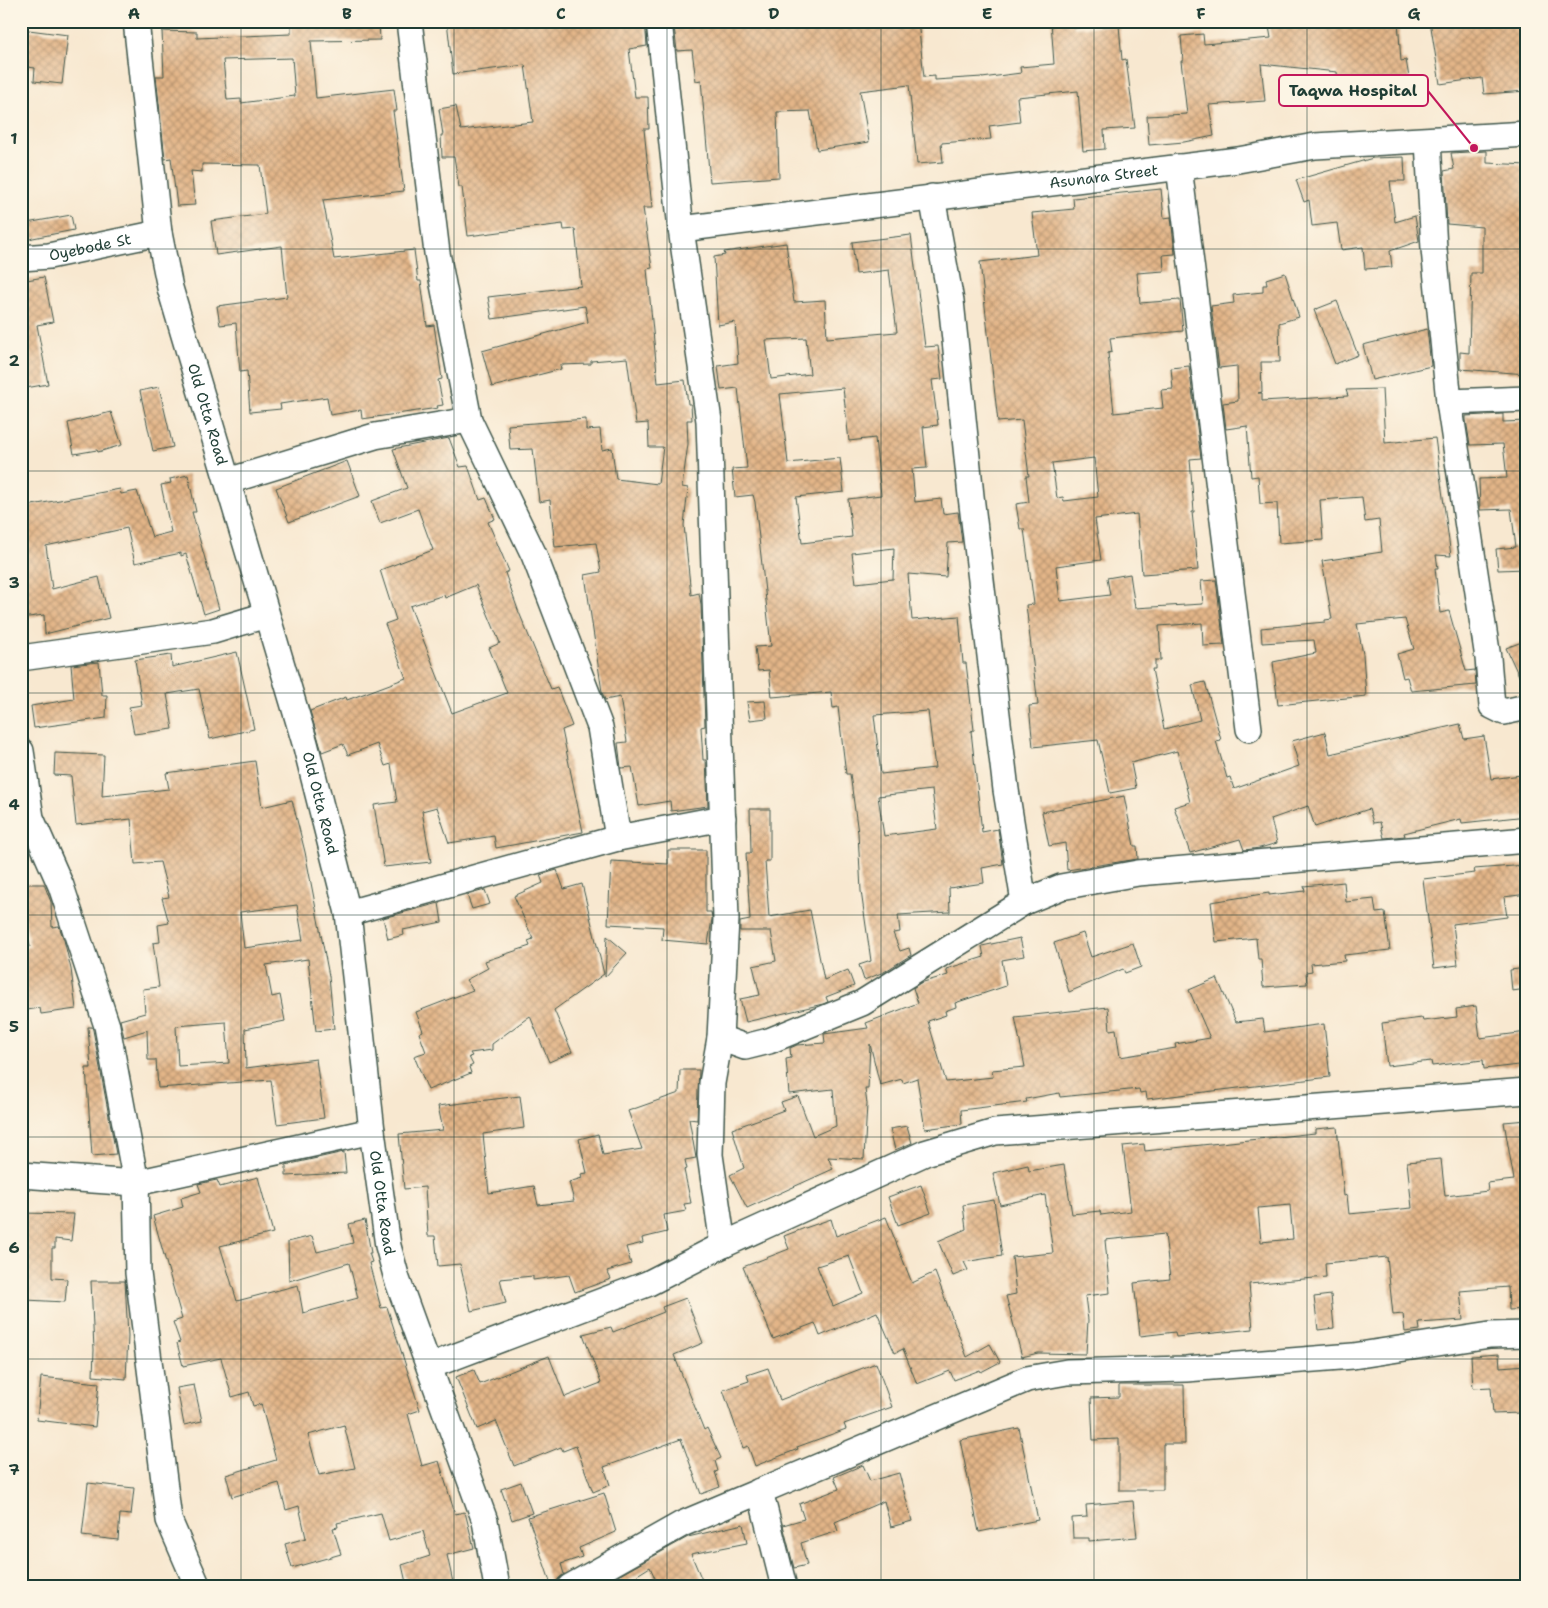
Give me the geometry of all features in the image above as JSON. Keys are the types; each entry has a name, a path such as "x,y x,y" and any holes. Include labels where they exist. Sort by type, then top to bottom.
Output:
{"street":[{"name":"Old Otta Road","path":"136,21 159,233 183,339 228,481 305,743 348,913 372,1131 388,1246 397,1279 485,1522 497,1587"},
{"path":"410,21 437,253 469,420 534,555 600,727 618,838"},
{"path":"659,21 681,229 710,421 726,919 720,1038 712,1083 710,1155 723,1245"},
{"name":"Asunara Street","path":"681,229 1179,167 1315,146 1527,134"},
{"path":"1428,141 1434,249 1449,402 1488,658 1492,706 1504,712 1527,707"},
{"path":"1179,167 1249,730"},
{"path":"932,197 951,301 971,496 1003,760 1024,902"},
{"name":"Oyebode St","path":"21,258 49,256 159,233"},
{"path":"1449,402 1527,399"},
{"path":"228,481 374,436 469,420"},
{"path":"21,658 213,631 266,615"},
{"path":"21,751 31,818 61,886 107,1026 136,1182 138,1274 168,1520 198,1587"},
{"path":"348,913 618,838 723,818"},
{"path":"720,1038 744,1047 769,1041 862,1003 1024,902 1061,887 1138,873 1527,840"},
{"path":"430,1366 647,1284 723,1245 925,1153 995,1132 1527,1090"},
{"path":"21,1175 136,1182 372,1131"},
{"path":"570,1587 682,1524 1028,1379 1044,1374 1186,1369 1353,1356 1490,1335 1527,1334"},
{"path":"760,1491 784,1587"}],"building":[{"path":"379,21 380,40 311,41 316,98 394,89 397,111 393,111 404,191 323,200 334,259 414,250 418,281 421,281 427,326 434,325 442,379 438,380 443,405 437,406 438,408 362,419 361,410 330,415 327,397 280,404 281,409 250,412 247,371 240,372 236,323 220,325 217,306 287,297 282,246 216,255 211,221 266,214 260,165 202,164 202,172 191,171 195,205 177,206 171,158 165,159 156,76 164,76 162,31 197,32 197,38 291,34 291,22","holes":["292,58 295,96 241,103 241,99 227,100 223,60"]},
{"path":"447,21 645,21 647,46 629,49 635,97 648,97 649,129 644,129 652,208 643,208 652,268 647,269 658,383 685,380 688,404 691,404 692,420 687,420 688,444 682,487 688,488 684,525 691,595 699,593 701,604 705,726 701,727 703,760 706,760 708,806 671,811 670,801 639,806 632,767 621,768 618,743 627,742 620,697 605,700 602,692 585,575 601,572 596,543 555,547 550,500 539,502 533,449 510,450 508,425 586,419 586,430 600,429 602,450 612,448 616,479 658,484 663,447 649,447 648,423 636,424 627,358 591,361 591,364 560,365 561,369 492,387 482,351 588,322 585,306 492,319 488,297 581,286 575,229 564,230 563,224 468,236 462,187 459,187 454,157 442,157 441,135 443,135 439,109 456,106 461,130 533,122 525,65 453,74"},
{"path":"714,21 918,21 924,77 935,76 935,80 982,78 1021,73 1020,67 1054,64 1051,21 1074,21 1074,28 1119,25 1122,60 1126,59 1135,128 1104,130 1105,149 1083,151 1078,91 1017,97 1020,122 989,126 991,139 941,143 943,162 917,164 909,85 860,91 869,142 817,150 810,111 777,112 779,177 710,182 701,80 696,81 692,50 677,51 674,26"},
{"path":"1268,21 1398,21 1401,61 1406,60 1411,89 1340,96 1337,72 1261,64 1265,101 1209,105 1214,136 1184,142 1149,145 1147,116 1187,114 1181,61 1183,61 1181,36 1203,34 1204,44 1271,38"},
{"path":"1430,21 1527,21 1527,91 1484,94 1482,78 1440,84"},
{"path":"21,29 68,35 62,84 34,81 35,68 21,66"},
{"path":"1487,151 1487,163 1527,165 1527,288 1524,352 1527,352 1527,374 1460,369 1460,352 1469,353 1471,273 1482,273 1482,227 1447,224 1444,171 1454,169 1451,153"},
{"path":"1404,157 1405,181 1390,181 1395,222 1415,216 1419,241 1390,251 1392,267 1365,269 1363,247 1341,250 1337,223 1312,226 1309,200 1304,202 1296,180 1373,158"},
{"path":"1161,189 1164,218 1171,217 1175,254 1163,255 1164,271 1137,273 1140,303 1180,300 1183,331 1110,338 1112,352 1108,353 1114,413 1163,408 1161,390 1173,389 1171,368 1189,366 1201,458 1190,459 1194,512 1192,512 1198,570 1142,574 1137,514 1095,519 1101,560 1056,566 1060,601 1110,595 1107,578 1130,574 1135,608 1203,604 1201,581 1216,580 1224,645 1203,646 1202,623 1159,626 1161,660 1155,660 1155,669 1152,669 1164,729 1200,720 1192,685 1205,682 1221,740 1216,741 1227,778 1230,777 1234,789 1299,766 1292,741 1325,732 1330,754 1460,724 1464,739 1484,736 1491,779 1521,775 1527,816 1462,823 1461,819 1404,833 1405,836 1384,838 1380,822 1373,823 1369,809 1315,827 1308,806 1271,819 1277,843 1244,850 1240,839 1190,853 1174,807 1190,802 1177,751 1131,763 1136,788 1110,793 1098,740 1033,747 1029,706 1038,705 1026,605 1034,604 1024,529 1020,529 1016,504 1029,502 1026,476 1029,476 1022,420 998,422 980,262 1037,255 1032,213 1074,209 1073,198","holes":["1094,458 1098,497 1064,501 1063,497 1057,498 1052,463"]},
{"path":"71,215 74,230 21,242 21,224"},
{"path":"911,235 925,347 938,346 942,379 932,380 938,425 923,427 927,468 912,469 915,502 941,499 943,514 958,512 962,542 948,543 946,577 908,574 912,620 959,616 963,663 966,663 974,730 971,731 982,832 998,829 1003,864 982,868 984,883 949,888 950,912 898,915 900,932 893,933 900,951 909,948 911,955 884,972 864,980 859,965 871,961 861,891 858,833 850,774 846,774 838,707 833,708 831,692 772,697 769,670 758,671 755,647 771,646 755,502 753,495 735,497 732,469 747,468 738,388 721,390 718,366 738,363 735,322 718,325 714,257 725,255 724,252 786,243 794,302 825,300 827,338 897,332 889,270 856,274 852,242","holes":["806,338 810,374 771,379 766,340","843,388 849,441 875,438 881,495 848,499 852,537 802,543 796,497 844,492 840,458 788,463 780,394","894,548 893,579 856,583 852,553","928,711 935,768 881,774 874,715","932,790 937,829 884,836 878,796"]},
{"path":"1285,273 1299,317 1279,323 1280,362 1261,362 1262,392 1258,393 1262,393 1262,401 1348,396 1346,390 1382,389 1385,443 1435,438 1451,556 1436,555 1438,568 1435,568 1440,613 1449,611 1466,671 1475,670 1476,685 1411,691 1407,677 1403,678 1397,654 1414,649 1405,619 1357,624 1363,654 1366,696 1278,705 1273,662 1316,653 1314,640 1262,643 1261,628 1325,622 1325,620 1332,619 1322,561 1382,552 1379,520 1365,522 1362,497 1320,500 1323,540 1279,543 1277,503 1260,504 1258,476 1251,477 1247,426 1226,429 1223,403 1238,401 1237,366 1219,368 1211,306 1234,303 1233,295 1263,292 1263,285 1267,285 1266,279"},
{"path":"44,277 53,322 37,325 48,384 26,388 21,362 21,281"},
{"path":"1337,301 1358,355 1335,364 1314,310"},
{"path":"1427,329 1431,366 1372,380 1363,345"},
{"path":"159,387 173,447 153,451 140,391"},
{"path":"111,412 122,445 98,452 97,450 74,454 68,423"},
{"path":"1503,414 1503,422 1527,421 1527,551 1523,551 1526,569 1498,570 1496,549 1516,547 1511,509 1480,510 1479,479 1507,478 1503,444 1470,445 1466,420 1466,416"},
{"path":"449,438 460,467 468,466 480,500 486,498 495,519 488,522 509,571 505,573 518,610 551,689 557,687 572,726 562,730 583,832 496,848 494,836 449,843 437,807 422,811 431,862 384,867 374,805 397,802 391,764 385,766 377,744 348,755 343,744 322,752 310,711 346,697 347,700 406,678 385,624 396,620 380,570 433,550 418,509 380,523 372,501 407,488 393,449","holes":["476,585 500,643 489,648 507,693 452,713 410,606 444,595 445,598"]},
{"path":"347,461 360,496 289,522 276,488"},
{"path":"188,475 196,512 192,512 219,609 204,614 186,554 181,556 181,553 135,563 127,528 46,546 52,589 99,577 109,618 45,634 44,615 21,618 21,507 120,489 121,494 137,491 152,537 171,532 161,485 171,483 170,479"},
{"path":"1527,640 1527,693 1506,648"},
{"path":"237,652 254,729 210,739 199,689 167,694 173,729 134,734 129,707 142,705 135,660 171,655 172,667"},
{"path":"99,662 102,695 107,695 106,718 34,728 31,706 74,699 71,665"},
{"path":"765,701 767,718 750,720 747,702"},
{"path":"55,753 104,755 102,796 169,789 166,773 255,761 262,807 292,800 305,852 329,976 334,1029 316,1031 308,959 266,965 272,997 280,995 285,1021 245,1029 246,1068 316,1059 324,1118 277,1124 271,1080 158,1088 156,1060 148,1060 147,1030 124,1037 120,1020 145,1013 143,989 159,987 153,943 160,942 158,925 169,923 162,898 169,897 160,862 135,864 131,819 76,825 71,776 54,775","holes":["297,905 303,940 244,948 240,912","226,1022 229,1063 178,1066 176,1026"]},
{"path":"1124,796 1134,846 1137,846 1138,859 1067,870 1065,843 1049,846 1042,812"},
{"path":"750,809 770,809 770,861 765,861 769,917 810,910 824,980 848,970 854,986 826,997 828,1002 823,1004 746,1022 740,999 760,995 753,966 776,961 771,931 740,931 740,922 750,920 746,853 751,853"},
{"path":"668,850 706,850 706,912 711,912 712,919 708,944 662,940 663,927 608,924 611,861 668,864"},
{"path":"1527,865 1527,894 1504,897 1507,917 1453,924 1458,965 1434,968 1423,879 1475,873 1474,869"},
{"path":"557,870 564,889 582,884 604,974 554,1010 572,1052 549,1062 530,1016 492,1044 492,1050 470,1053 472,1056 469,1057 473,1065 469,1067 471,1073 428,1090 414,1056 426,1052 419,1033 423,1031 416,1012 473,990 466,980 488,968 485,961 530,946 528,941 533,939 514,896 543,883 540,875"},
{"path":"1344,882 1346,902 1374,899 1376,913 1385,912 1390,950 1344,955 1345,961 1311,964 1312,971 1306,972 1307,984 1263,987 1261,959 1258,959 1256,938 1216,942 1211,902 1269,893 1269,895 1305,891 1304,886"},
{"path":"21,884 44,884 51,902 52,927 59,926 64,940 71,969 76,1009 41,1014 40,1008 21,1011 21,948 30,947 23,910 21,910"},
{"path":"485,890 490,904 472,909 467,895"},
{"path":"439,903 442,922 403,930 404,935 388,939 383,918"},
{"path":"1083,933 1091,957 1133,943 1141,967 1125,973 1123,969 1069,992 1054,943"},
{"path":"607,936 627,953 605,977"},
{"path":"1020,938 1024,956 1002,960 1006,986 955,1003 956,1007 945,1011 946,1015 928,1021 946,1082 993,1077 992,1070 1025,1067 1015,1017 1108,1007 1110,1030 1116,1029 1120,1057 1176,1048 1175,1044 1210,1038 1189,990 1217,978 1236,1022 1263,1019 1265,1032 1324,1024 1330,1077 1147,1099 1146,1092 1140,1093 1139,1089 1060,1097 1059,1093 1026,1099 1027,1102 961,1110 962,1124 925,1129 917,1078 903,1083 902,1079 880,1085 870,1044 868,1089 865,1089 867,1104 864,1159 828,1157 833,1169 747,1208 730,1175 744,1168 732,1129 784,1110 781,1102 798,1096 813,1136 836,1126 833,1089 789,1094 786,1059 791,1058 790,1048 797,1045 825,1043 824,1034 868,1028 866,1023 918,1003 913,988 920,983 948,975 946,969 984,957 982,946"},
{"path":"1527,968 1527,989 1512,991 1510,970"},
{"path":"1476,1006 1480,1038 1527,1032 1527,1064 1484,1069 1483,1060 1432,1066 1431,1061 1387,1066 1382,1023 1422,1018 1423,1021 1457,1017 1456,1009"},
{"path":"88,1027 92,1027 93,1030 116,1154 92,1156 86,1068 91,1068"},
{"path":"680,1070 699,1070 697,1120 689,1119 696,1158 685,1160 687,1169 684,1170 691,1203 684,1204 686,1211 664,1215 667,1232 642,1238 643,1243 626,1247 631,1264 607,1271 611,1279 575,1292 569,1275 533,1280 533,1276 500,1279 506,1303 471,1311 460,1264 438,1266 435,1236 428,1236 425,1187 404,1189 399,1134 443,1130 438,1106 520,1096 524,1128 483,1134 489,1193 534,1186 538,1205 574,1201 569,1182 582,1178 581,1174 587,1173 579,1139 598,1134 603,1155 642,1149 628,1111 679,1093"},
{"path":"1527,1120 1527,1309 1509,1310 1508,1287 1460,1291 1463,1320 1419,1323 1420,1330 1405,1332 1403,1314 1393,1315 1387,1257 1325,1263 1326,1277 1249,1284 1253,1329 1176,1337 1175,1332 1140,1336 1134,1283 1170,1279 1165,1234 1105,1240 1110,1293 1085,1296 1088,1320 1086,1354 1038,1353 1022,1357 1006,1296 1016,1294 1012,1257 1053,1253 1045,1195 1000,1205 993,1173 1028,1165 1029,1171 1064,1165 1072,1214 1100,1211 1101,1215 1131,1211 1123,1146 1144,1144 1145,1151 1315,1133 1315,1129 1337,1127 1344,1196 1347,1195 1349,1214 1412,1208 1407,1162 1441,1159 1445,1196 1488,1191 1487,1183 1514,1180 1504,1122","holes":["1290,1205 1293,1239 1261,1242 1258,1208"]},
{"path":"907,1126 912,1143 895,1150 890,1129"},
{"path":"344,1152 346,1173 286,1176 286,1165"},
{"path":"258,1177 273,1233 220,1246 237,1301 298,1285 303,1313 358,1298 349,1263 289,1281 288,1242 312,1236 317,1252 353,1243 349,1224 365,1220 372,1262 369,1263 381,1308 387,1307 420,1410 408,1414 422,1466 439,1461 455,1514 465,1512 474,1548 447,1555 454,1587 407,1587 402,1565 430,1556 423,1531 389,1541 381,1513 337,1523 338,1527 333,1528 341,1554 292,1568 285,1544 306,1538 299,1506 286,1510 279,1483 232,1497 226,1475 276,1460 261,1404 253,1406 249,1392 232,1397 221,1358 183,1366 177,1343 180,1342 173,1322 182,1319 153,1216 183,1207 181,1198 201,1192 198,1184 217,1180 220,1187","holes":["344,1425 355,1468 319,1475 308,1435"]},
{"path":"921,1185 931,1213 898,1225 888,1197"},
{"path":"994,1200 1002,1256 964,1262 968,1270 953,1276 938,1241 966,1229 963,1205"},
{"path":"21,1213 74,1214 71,1241 55,1239 55,1248 52,1248 52,1278 67,1279 65,1302 26,1300 27,1248 21,1248"},
{"path":"886,1217 912,1283 935,1272 967,1357 990,1344 1000,1362 981,1372 980,1370 954,1380 950,1371 917,1384 903,1349 895,1353 877,1312 820,1336 815,1323 773,1339 743,1267 789,1249 784,1236 831,1219 836,1236","holes":["849,1256 863,1293 833,1306 817,1266"]},
{"path":"91,1281 125,1281 128,1336 126,1379 93,1376 94,1350"},
{"path":"1331,1295 1334,1328 1318,1330 1314,1297"},
{"path":"686,1298 703,1343 674,1355 704,1430 707,1428 721,1458 715,1461 718,1471 715,1472 720,1487 701,1494 681,1439 604,1467 610,1485 593,1492 576,1446 563,1451 561,1447 514,1466 496,1421 477,1429 456,1377 474,1370 480,1384 549,1356 565,1397 601,1383 583,1334 611,1327 613,1332 664,1312 662,1307"},
{"path":"1499,1354 1500,1367 1527,1365 1527,1410 1519,1410 1520,1413 1493,1414 1491,1387 1473,1388 1471,1356"},
{"path":"876,1363 892,1407 844,1424 846,1429 797,1447 798,1449 755,1466 748,1446 743,1448 723,1390 749,1381 747,1375 768,1368 780,1400"},
{"path":"41,1377 99,1383 95,1427 37,1420"},
{"path":"194,1385 202,1421 184,1425 177,1388"},
{"path":"1119,1385 1184,1385 1185,1444 1163,1444 1163,1490 1119,1490 1119,1439 1093,1440 1091,1398 1119,1397"},
{"path":"1019,1428 1038,1520 979,1532 960,1440"},
{"path":"863,1465 870,1481 899,1473 912,1521 891,1527 884,1501 835,1522 838,1531 801,1543 807,1565 794,1568 783,1525 804,1519 799,1504 839,1489 834,1477"},
{"path":"521,1482 532,1513 512,1520 501,1489"},
{"path":"88,1483 134,1488 131,1515 120,1514 118,1540 82,1536"},
{"path":"604,1493 616,1532 579,1548 582,1557 561,1564 564,1574 558,1579 556,1587 552,1587 528,1517"},
{"path":"1133,1501 1137,1537 1089,1541 1089,1538 1073,1538 1072,1518 1087,1517 1086,1505"},
{"path":"743,1524 747,1543 691,1554 705,1587 659,1587 650,1567 623,1584 618,1576 688,1537"}],"place":[{"name":"Taqwa Hospital","path":"1474,148"}]}
